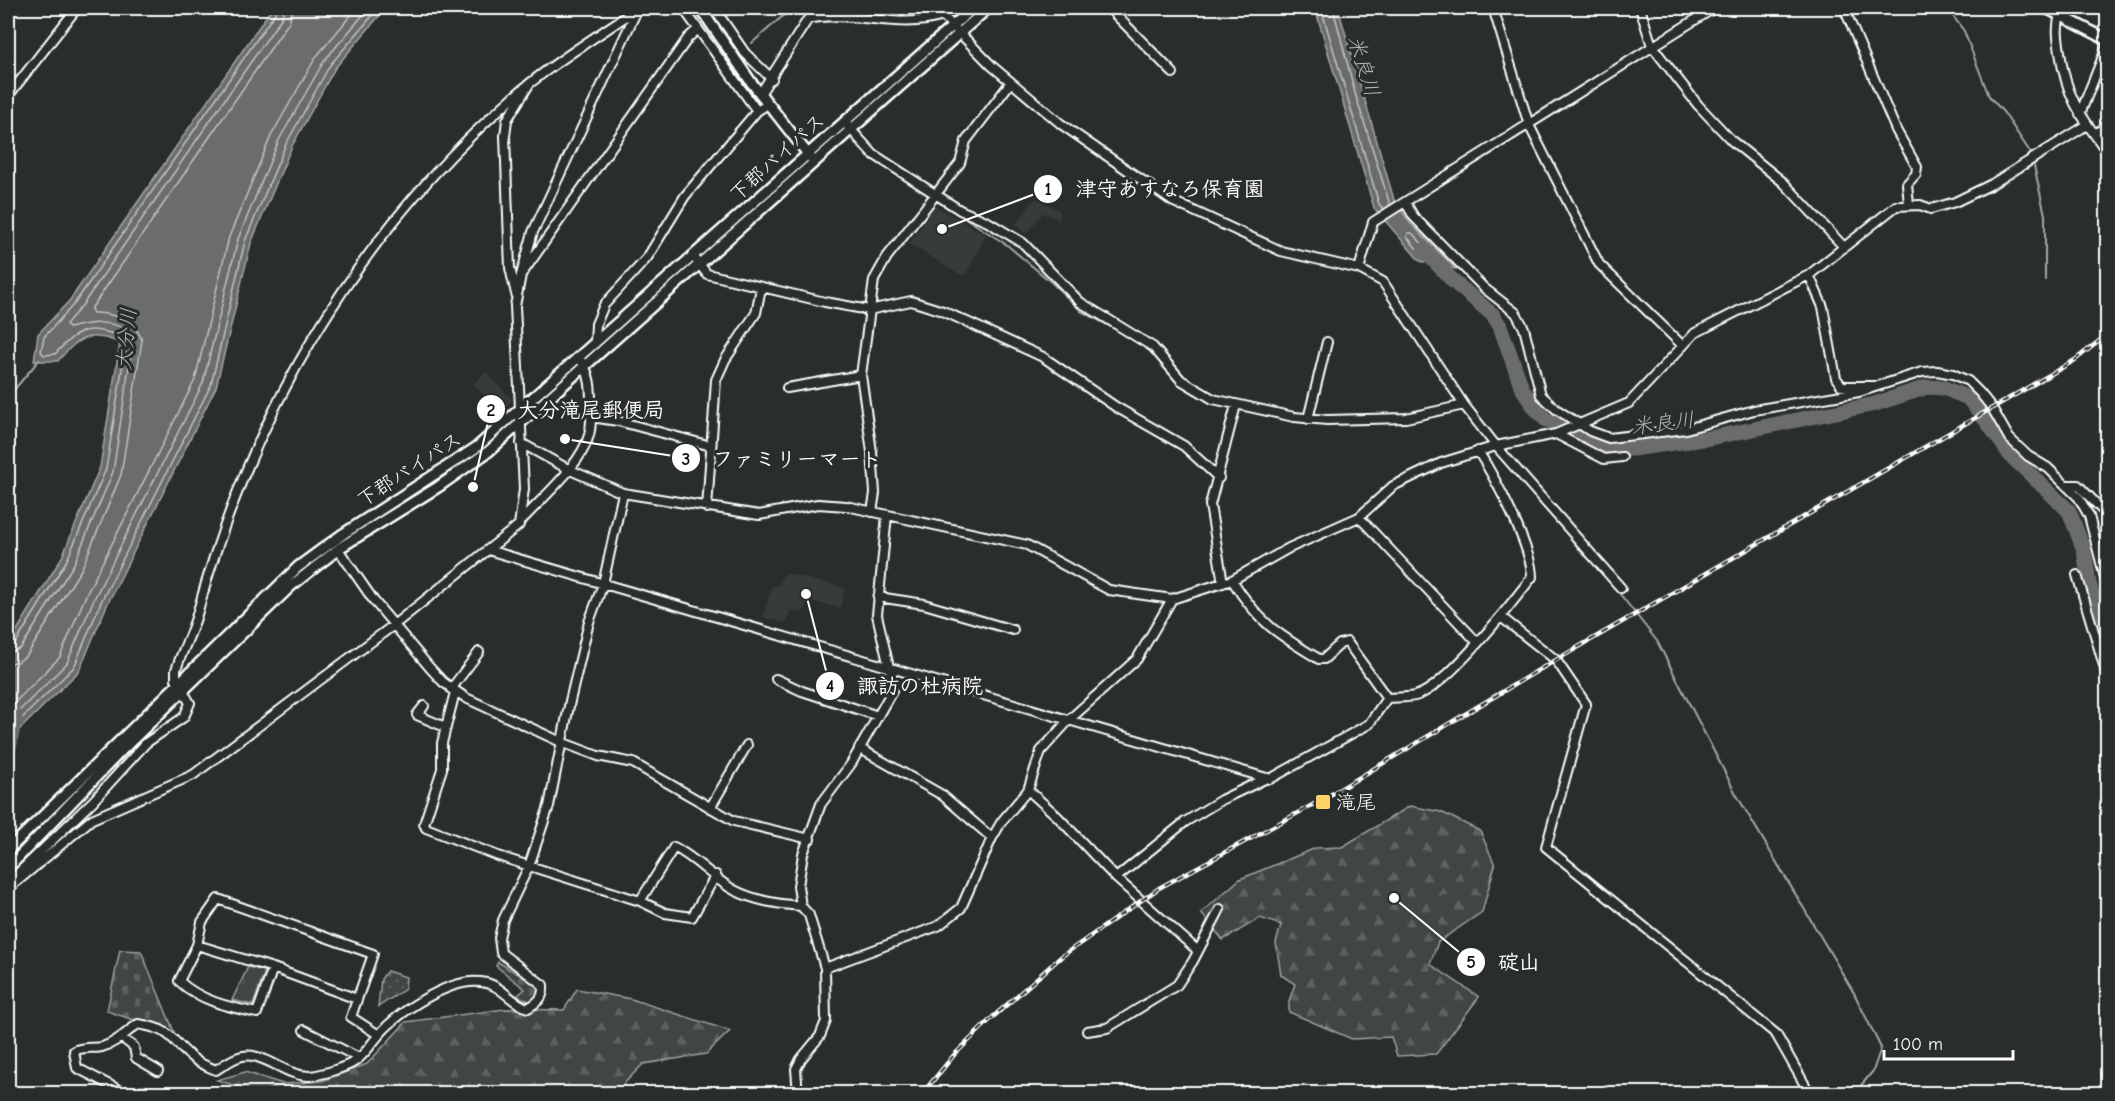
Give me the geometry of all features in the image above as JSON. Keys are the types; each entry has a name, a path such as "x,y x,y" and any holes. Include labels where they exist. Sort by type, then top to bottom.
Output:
{"street":[{"path":"8,96 77,8"},
{"path":"8,887 93,801 146,743 184,717 190,708 176,675 179,660 198,611 208,569 263,432 325,316 351,275 436,171 529,83 638,8"},
{"path":"522,520 524,489 515,338 521,275 533,232 638,8"},
{"path":"683,8 757,111"},
{"path":"700,8 760,94 811,158"},
{"path":"714,8 745,53 772,79"},
{"path":"956,30 973,8"},
{"path":"8,868 181,686 284,593 338,549 459,473 520,423 699,265 811,158 956,30 988,8"},
{"path":"1109,8 1173,73"},
{"path":"1493,8 1529,125 1599,264 1683,346"},
{"path":"1640,8 1652,46 1717,127 1783,183 1844,247"},
{"path":"1359,269 1373,222 1714,8"},
{"path":"1844,8 1896,130 1917,167 1916,174 1907,184 1909,204"},
{"path":"2046,8 2064,11 2108,42 2080,114"},
{"path":"2064,11 2057,37 2064,81 2080,114 2108,153"},
{"path":"760,94 772,79 808,19 822,16 902,23 925,22 942,16 1011,82 1061,124 1172,201 1281,251 1359,269 1383,282 1464,405 1496,446 1621,588"},
{"path":"521,275 688,38 698,29"},
{"path":"2102,54 2108,62"},
{"path":"872,512 875,493 872,452 861,375 874,280 880,268 960,163 966,141 1011,82"},
{"path":"517,299 510,268 505,136 507,120 529,83"},
{"path":"595,343 596,324 604,305 647,258 685,196 757,111 768,104"},
{"path":"521,443 568,469 623,493 759,515 818,504 846,506 1028,545 1109,590 1172,599 1228,582 1289,548 1359,517 1393,486 1441,463 1496,446 1556,434 1629,403 1695,333 1809,275 1896,206 1909,204 1931,208 1955,202 1992,184 2087,125"},
{"path":"848,126 873,154 960,210 988,222 1023,243 1080,302 1154,347 1180,380 1213,399 1308,419 1406,418 1464,405"},
{"path":"2094,134 2108,126"},
{"name":"下郡バイパス","path":"10,848 181,686 266,596 312,556 477,447 693,256 811,158"},
{"path":"1405,202 1414,217 1484,288 1516,313 1524,328 1541,395 1556,409 1584,424 1590,430 1609,438 1677,430 1745,412 1882,387 1904,376 1937,371 1953,374 1968,381 1992,408 2009,438 2028,456 2048,468 2068,485 2089,516 2108,590"},
{"path":"693,256 707,274 761,288 870,310 912,301 928,304 1028,348 1116,407 1184,446 1219,478"},
{"path":"1809,275 1823,307 1836,378 1842,386 1882,387"},
{"path":"707,508 716,380 725,360 756,313 761,288"},
{"path":"1308,419 1327,342"},
{"path":"8,887 92,819 194,775 395,624 516,528 568,469 585,445 591,417 590,381 579,357"},
{"path":"787,388 861,375"},
{"path":"1236,405 1210,506 1228,582 1271,630 1319,659 1324,659 1340,644 1347,642 1387,698"},
{"path":"591,417 618,421 711,446"},
{"path":"1556,434 1598,457 1622,457"},
{"path":"1387,698 1417,696 1478,643 1532,577 1532,566 1494,477 1478,451"},
{"path":"2068,485 2078,485 2108,516"},
{"path":"127,1094 77,1068 74,1051 84,1046 101,1047 122,1038 138,1024 154,1027 173,1036 194,1059 216,1070 237,1057 257,1056 292,1072 309,1076 352,1064 379,1035 410,1008 452,986 469,981 484,982 500,987 518,1005 528,1008 539,1001 544,992 543,985 501,953 499,938 503,920 528,866 549,806 561,742 589,622 603,584 623,493"},
{"path":"785,1094 798,1092 796,1069 824,1029 825,968 811,921 801,906 798,886 800,869 821,804 851,764 892,692 890,668 879,632 878,597 887,515"},
{"path":"1359,517 1478,643"},
{"path":"338,549 374,601 430,668 453,690 561,742 598,756 633,763 690,793 710,808 734,820 810,839"},
{"path":"488,550 1270,779 1363,728 1374,718 1387,698"},
{"path":"2078,575 2108,680"},
{"path":"878,597 924,604 1013,630"},
{"path":"825,968 938,926 961,908 992,838 1002,821 1028,790 1041,751 1069,720 1137,659 1172,599"},
{"path":"1501,617 1556,660 1586,704 1546,847 1776,1034 1810,1094"},
{"path":"479,652 453,690 445,727 441,769 424,824 426,828 528,866 640,901 664,914 692,917 716,875"},
{"path":"776,679 802,692 878,716"},
{"path":"424,706 416,719 445,727"},
{"path":"710,808 747,745"},
{"path":"859,748 942,795 992,838"},
{"path":"1116,878 1185,822 1267,778"},
{"path":"1028,790 1057,816 1116,878 1198,951"},
{"path":"640,901 674,847 693,856 733,889 754,897 801,906"},
{"path":"273,968 257,1013 221,1005 192,992 179,981 197,945 202,922 218,899 373,954 351,1017 379,1035"},
{"path":"1086,1031 1107,1028 1177,985 1220,909"},
{"path":"197,945 273,968 357,999"},
{"path":"304,1030 359,1058"},
{"path":"122,1038 134,1047 136,1058 159,1071"}],"shaded area":[{"path":"1036,198 1060,211 1060,220 1043,213 1026,234 1016,224"},
{"path":"935,206 986,235 967,272 962,276 909,244"},
{"path":"486,372 513,400 500,411 473,384"},
{"path":"784,573 845,588 840,608 808,601 803,613 791,610 785,623 763,617 772,586 779,585"}],"green space":[{"path":"1410,806 1441,812 1480,831 1495,865 1482,912 1438,942 1430,964 1479,997 1436,1054 1397,1056 1391,1037 1352,1039 1289,1012 1289,1001 1295,984 1281,975 1276,943 1281,925 1260,918 1223,940 1201,913 1240,879 1316,848 1342,847"},
{"path":"120,950 141,951 175,1034 107,1011"},
{"path":"498,962 537,985 539,994 531,1002 517,996 525,989 496,966"},
{"path":"248,967 265,971 253,1005 232,1000"},
{"path":"387,971 406,977 405,989 378,1007 381,979"},
{"path":"577,989 631,999 730,1031 706,1054 643,1064 615,1093 262,1094 217,1080 245,1072 283,1084 322,1081 367,1064 406,1022 505,1009 564,1010"}],"water":[{"name":"大分川","path":"272,8 386,8 335,68 292,146 251,243 216,387 107,605 79,671 8,741 8,645 62,557 100,467 120,343 100,337 85,338 72,346 58,361 34,361 38,334 70,300"},
{"path":"1315,8 1338,8 1394,200 1410,223 1456,269 1420,261 1374,208"}],"waterway":[{"path":"752,43 792,8"},
{"path":"1947,8 1964,31 1989,96 2004,113 2032,155"},
{"path":"855,143 868,157 888,168"},
{"path":"2033,161 2045,215 2045,280"},
{"path":"936,199 1007,245 1081,311 1125,334"},
{"name":"米良川","path":"1424,250 1454,282 1493,315 1500,326 1522,388 1535,408 1546,420 1568,426 1582,438 1605,449 1632,449 1710,438 1875,404 1927,387 1944,388 1968,398 2010,455 2069,511 2084,550 2089,583 2108,651"},
{"path":"1138,342 1150,351"},
{"path":"8,397 39,360"},
{"path":"1561,526 1582,553 1597,566"},
{"path":"1605,575 1657,641 1736,794 1854,993 1881,1048 1873,1071 1854,1094"},
{"path":"8,753 15,717"}],"railway":[{"path":"922,1094 954,1055 1062,956 1159,888 1320,801 1537,671 2075,360 2108,334"}],"place":[{"name":"津守あすなろ保育園","path":"942,229"},
{"name":"ファミリーマート","path":"565,439"},
{"name":"大分滝尾郵便局","path":"473,487"},
{"name":"諏訪の杜病院","path":"806,594"},
{"name":"滝尾","path":"1323,802"},
{"name":"碇山","path":"1394,898"}]}
